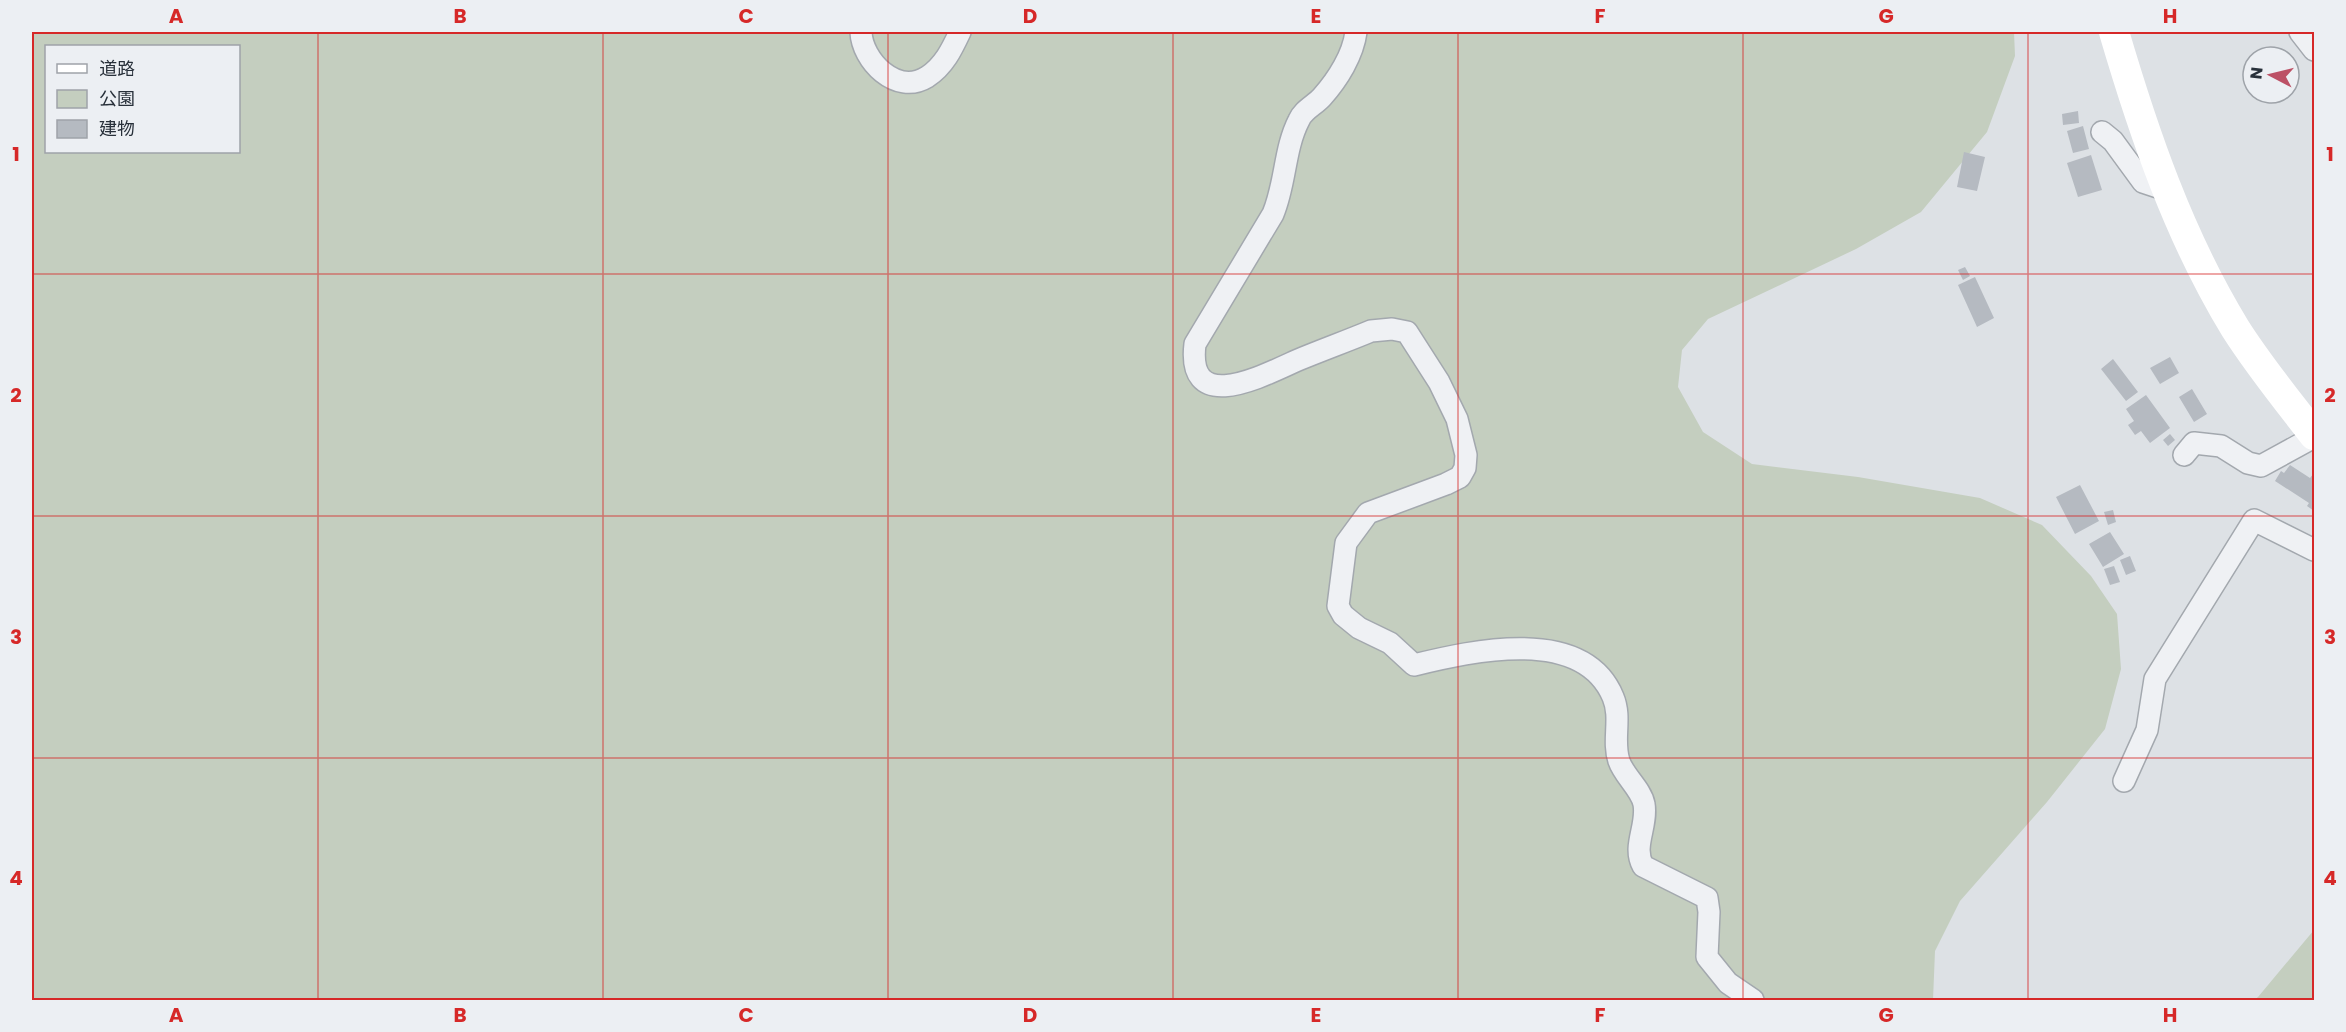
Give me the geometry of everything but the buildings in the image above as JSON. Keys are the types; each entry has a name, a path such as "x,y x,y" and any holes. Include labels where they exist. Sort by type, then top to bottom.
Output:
{"street":[{"path":"861,32 861,45 868,59 880,72 895,79 912,81 925,78 943,63 960,32"},
{"path":"1356,32 1353,49 1333,82 1322,98 1300,117 1289,146 1281,195 1274,214 1195,345 1194,365 1202,379 1214,386 1245,384 1371,331 1407,332 1439,382 1457,418 1466,455 1465,468 1460,477 1446,484 1368,513 1346,543 1338,606 1343,615 1359,628 1390,643 1414,665 1510,647 1540,649 1584,663 1602,681 1613,697 1618,718 1616,745 1619,761 1628,780 1644,802 1638,847 1639,859 1643,866 1707,898 1709,912 1707,957 1728,983 1753,1000"},
{"path":"2114,32 2139,116 2167,190 2235,327 2271,381 2314,436 2261,466 2248,463 2221,447 2207,444 2194,443 2184,455"},
{"path":"2300,32 2314,50"},
{"path":"2102,132 2113,141 2143,182 2167,190"},
{"path":"2124,781 2147,730 2155,679 2254,520 2314,549"}],"green space":[{"path":"32,32 2014,32 2015,56 1987,132 1921,212 1856,249 1708,319 1682,350 1678,387 1703,432 1752,464 1858,477 1980,498 2042,525 2091,576 2117,614 2121,669 2105,729 2047,802 1960,901 1935,951 1933,1000 32,1000"},
{"path":"2314,930 2314,1000 2254,1000 2258,997"}]}
